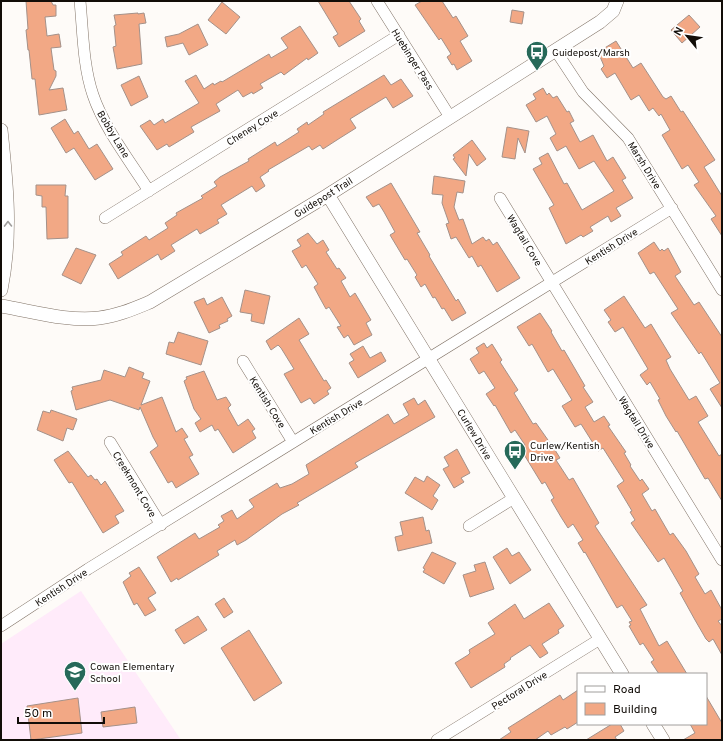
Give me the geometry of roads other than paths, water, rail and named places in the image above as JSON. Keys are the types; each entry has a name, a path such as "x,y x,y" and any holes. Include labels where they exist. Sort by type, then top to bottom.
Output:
{"street":[{"name":"Bobby Lane","path":"80,1 87,72 92,95 100,114 149,191"},
{"name":"Huebinger Pass","path":"377,1 450,117"},
{"name":"Guidepost Trail","path":"1,306 70,317 99,318 124,312 150,302 328,195 600,22 613,11 617,1"},
{"name":"Cheney Cove","path":"105,218 399,35"},
{"name":"Marsh Drive","path":"556,50 583,92 628,138 722,290"},
{"path":"1,130 8,198 8,235 1,290"},
{"name":"Curlew Drive","path":"328,195 621,673"},
{"name":"Wagtail Cove","path":"500,198 551,283"},
{"name":"Kentish Drive","path":"1,626 88,569 672,208"},
{"name":"Wagtail Drive","path":"551,283 722,560"},
{"name":"Kentish Cove","path":"243,361 293,442"},
{"name":"Creekmont Cove","path":"110,442 161,525"},
{"path":"469,526 514,498"},
{"name":"Pectoral Drive","path":"437,740 600,639"},
{"path":"654,725 663,740"}],"place":[{"name":"Guidepost/Marsh","path":"537,72"},
{"name":"Curlew/Kentish Drive","path":"515,470"},
{"name":"Cowan Elementary School","path":"75,692"}]}
